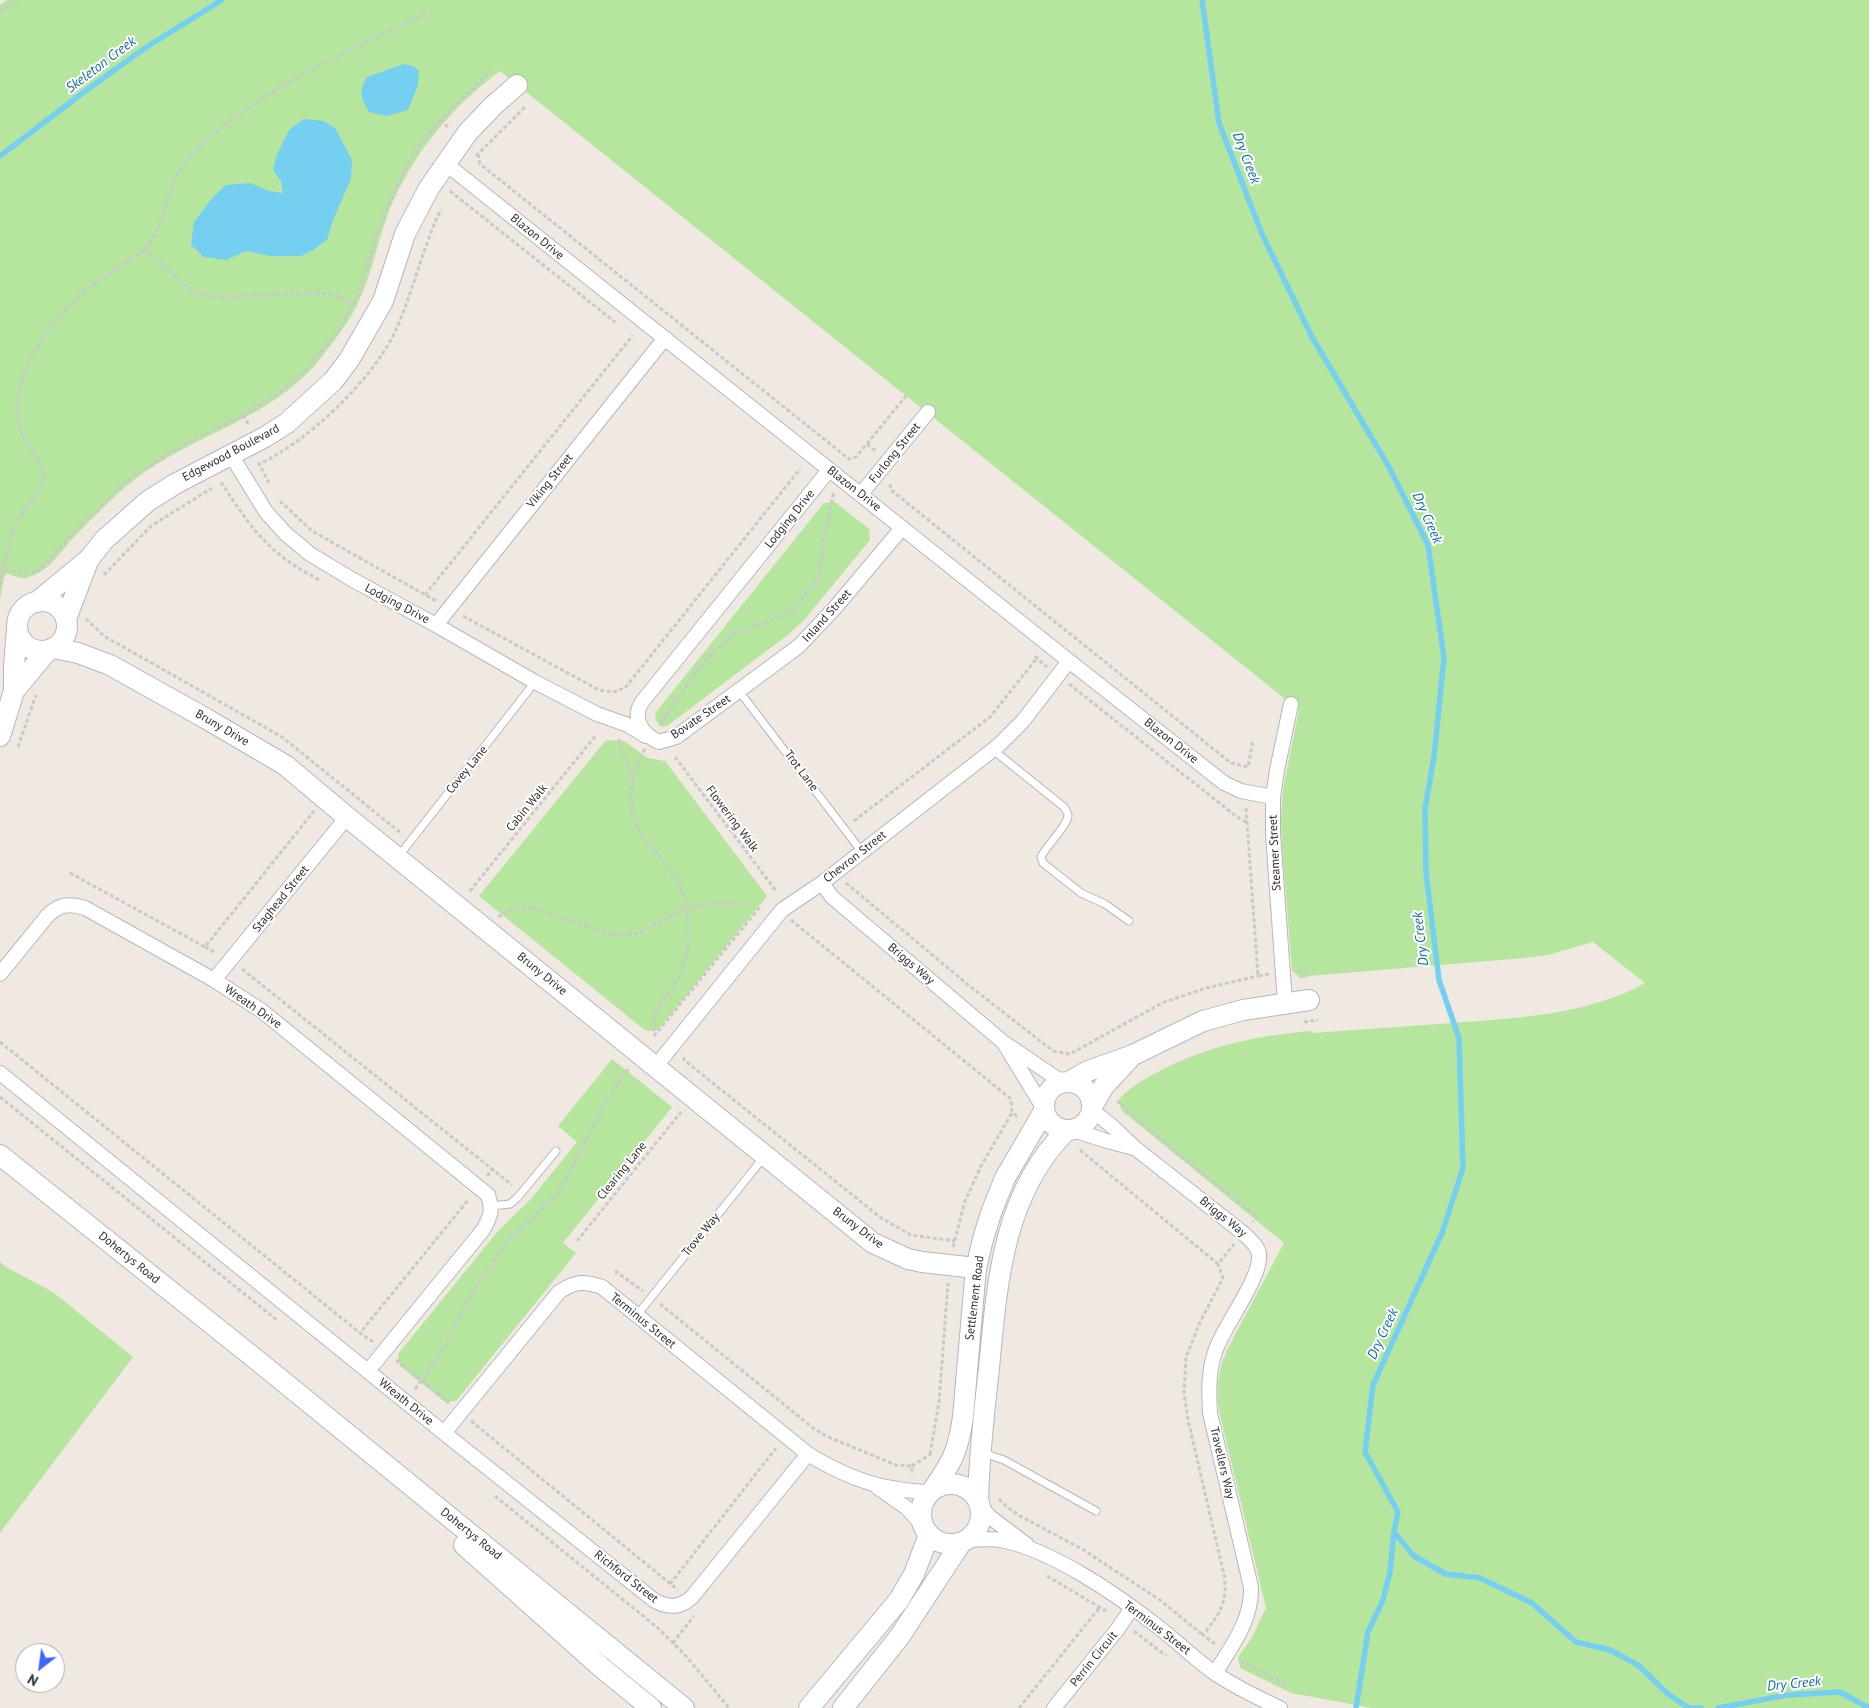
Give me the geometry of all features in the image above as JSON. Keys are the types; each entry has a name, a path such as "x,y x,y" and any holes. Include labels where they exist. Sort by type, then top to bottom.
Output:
{"street":[{"name":"Edgewood Boulevard","path":"37,602 89,559 104,540 148,501 175,484 235,463 265,437 287,423 334,380 349,360 383,301 406,234 429,188 462,140 494,105 517,85"},
{"name":"Blazon Drive","path":"445,163 1224,783 1241,792 1273,797"},
{"name":"Viking Street","path":"436,625 665,338"},
{"name":"Furlong Street","path":"861,494 928,412"},
{"name":"Lodging Drive","path":"235,463 266,512 286,534 310,554 535,682 597,714 628,725 650,738"},
{"name":"Lodging Drive","path":"597,714 616,716 638,709 829,470"},
{"name":"Inland Street","path":"739,691 799,646 834,609 902,528"},
{"name":"Edgewood Boulevard","path":"67,622 89,559"},
{"path":"0,736 14,691 18,618 24,609 37,602 44,601 58,606 67,622 67,631 62,641 51,649 14,691"},
{"name":"Bruny Drive","path":"67,622 110,665"},
{"path":"17,629 19,636 34,650 51,649"},
{"name":"Bruny Drive","path":"51,649 78,653 110,665 286,766 873,1243 908,1259 976,1268"},
{"name":"Chevron Street","path":"656,1066 782,910 824,886 862,852 993,750 1023,721 1069,661"},
{"name":"Bovate Street","path":"650,738 659,742 676,737 739,691"},
{"name":"Steamer Street","path":"1285,1003 1273,834 1273,797 1292,704"},
{"path":"638,709 640,724 650,738"},
{"name":"Staghead Street","path":"214,980 347,817"},
{"name":"Briggs Way","path":"824,886 839,903 1003,1042 1065,1082"},
{"name":"Wreath Drive","path":"0,974 48,915 56,908 75,904 85,908 214,980 262,1011 488,1195 492,1206 483,1230 368,1371"},
{"path":"1133,1055 1104,1086 1085,1123 1070,1130 1059,1129 1052,1125 1044,1109 1044,1098 1048,1091 1065,1082 1088,1071 1133,1055 1203,1021 1242,1010 1309,1000"},
{"name":"Briggs Way","path":"1003,1042 1044,1109"},
{"name":"Wreath Drive","path":"0,1073 444,1433"},
{"path":"1065,1082 1076,1083 1088,1092 1092,1108"},
{"name":"Briggs Way","path":"1092,1108 1135,1148 1243,1233 1254,1244 1259,1253"},
{"name":"Settlement Road","path":"924,1491 954,1457 960,1440 964,1417 976,1268 991,1213 1006,1178 1044,1109"},
{"name":"Briggs Way","path":"1070,1130 1135,1148"},
{"name":"Settlement Road","path":"979,1503 980,1453 997,1286 1006,1239 1026,1188 1055,1142 1070,1130"},
{"name":"Dohertys Road","path":"0,1155 258,1361 684,1708"},
{"name":"Travellers Way","path":"1215,1673 1243,1628 1251,1598 1248,1577 1210,1413 1208,1387 1215,1351 1255,1274 1259,1253"},
{"name":"Terminus Street","path":"444,1433 559,1292 570,1285 580,1282 592,1283 602,1287 808,1454 871,1483 907,1508 926,1531"},
{"name":"Dohertys Road","path":"258,1361 595,1662 651,1708"},
{"name":"Richford Street","path":"444,1433 655,1601 666,1606 676,1606 690,1599"},
{"path":"690,1599 808,1454"},
{"name":"Terminus Street","path":"871,1483 924,1491"},
{"path":"843,1708 900,1636 964,1541 974,1534 979,1525 981,1516 979,1503 973,1493 957,1485 940,1486 924,1491 921,1518 926,1531 944,1544 964,1541"},
{"name":"Terminus Street","path":"979,1503 996,1521 1032,1549 1098,1585 1132,1608 1215,1673 1265,1705 1280,1708"},
{"path":"809,1708 899,1600 914,1574 926,1531"},
{"name":"Terminus Street","path":"964,1541 999,1540 1032,1549"},
{"name":"Perrin Circuit","path":"1054,1708 1117,1630 1132,1608"}],"lane":[{"name":"Covey Lane","path":"397,858 535,682"},
{"name":"Trot Lane","path":"739,691 862,852"},
{"path":"993,750 1064,807 1068,814 1067,820 1044,850 1041,857 1043,863 1081,892 1105,904 1129,921"},
{"path":"492,1206 510,1204 522,1193 556,1151"},
{"name":"Trove Way","path":"637,1315 766,1155"},
{"path":"980,1453 1004,1460 1096,1511"}],"path":[{"path":"0,11 18,0"},
{"path":"0,586 9,542 16,525 43,481 44,472 19,426 17,411 20,389 26,368 40,343 57,319 80,295 144,250 153,241 176,177 188,160 242,112 282,86 427,13"},
{"path":"3,569 29,574 37,572 88,518 130,478 192,440 243,415 275,396 303,373 336,334 358,296 379,227 404,171 419,146 440,120 491,70"},
{"path":"462,140 478,154 480,164 849,459 856,458 906,396"},
{"path":"446,198 450,191"},
{"path":"272,489 258,464 272,458 306,435 341,403 373,366 393,335 443,206"},
{"path":"144,250 194,292 208,296 230,299 245,295 323,293 354,303"},
{"path":"425,595 633,335"},
{"path":"98,582 151,526 235,463"},
{"path":"276,498 312,531 599,690 613,692 625,688 800,469"},
{"path":"889,476 891,490 1231,763 1248,767"},
{"path":"655,1035 654,1020 657,1010 673,987 683,964 689,936 687,908 678,880 668,864 647,842 636,825 630,807 632,779 650,738 699,667 732,635 792,612 819,577 832,495 844,481"},
{"path":"37,572 55,586"},
{"path":"844,828 990,717 1037,658"},
{"path":"1067,683 1237,817 1248,823"},
{"path":"18,747 36,693"},
{"name":"Cabin Walk","path":"470,891 596,735"},
{"path":"619,739 632,779"},
{"path":"1253,740 1246,792 1258,976"},
{"name":"Flowering Walk","path":"675,757 776,891"},
{"path":"70,873 205,947 315,811"},
{"path":"824,886 842,880 966,983 1053,1051 1070,1054 1162,1003 1206,988 1258,976 1283,972 1309,971"},
{"path":"487,930 500,915 513,909 530,907 610,934 624,935 638,933 687,908 720,903 751,905"},
{"path":"405,1402 442,1351 468,1300 504,1245 558,1194 606,1102 628,1069 760,907"},
{"path":"774,920 782,927 798,914"},
{"path":"791,920 1011,1099 1012,1112"},
{"path":"240,967 522,1193"},
{"path":"1300,1022 1318,1020"},
{"path":"0,1042 690,1599 700,1608 673,1643"},
{"path":"674,1044 683,1049 684,1060 880,1217 912,1235 955,1242"},
{"path":"0,1097 284,1326"},
{"name":"Clearing Lane","path":"577,1241 681,1112"},
{"path":"360,1333 493,1169"},
{"path":"615,1271 652,1297 826,1436 896,1465 912,1466 924,1491"},
{"path":"670,1584 777,1447 770,1441"},
{"path":"490,1492 658,1628 729,1708"},
{"path":"999,1499 1020,1516 1082,1549 1160,1600 1203,1635"},
{"path":"1019,1708 1100,1607"}],"green space":[{"path":"7,0 1869,0 1869,1708 1372,1708 1291,1693 1240,1668 1238,1657 1251,1639 1266,1608 1221,1419 1218,1384 1227,1350 1284,1243 1121,1110 1119,1099 1148,1077 1184,1059 1256,1038 1312,1031 1312,1033 1526,1017 1600,1002 1623,994 1645,983 1593,942 1548,955 1525,958 1300,978 1292,970 1281,819 1283,789 1299,710 500,71 482,85 450,116 421,152 398,191 389,211 359,302 340,333 305,376 259,410 182,449 134,480 72,539 46,568 25,578 7,574 4,577 0,599 0,5"},
{"path":"835,502 869,529 870,540 804,620 789,634 667,726 661,727 655,719 656,712 824,503"},
{"path":"606,740 624,741 648,758 665,761 767,896 658,1030 646,1031 479,896"},
{"path":"612,1059 672,1107 563,1243 576,1253 456,1401 445,1402 400,1366 398,1354 498,1231 530,1200 577,1142 558,1126"},
{"path":"0,1262 53,1292 133,1357 0,1533"}],"water":[{"path":"404,64 413,66 419,71 418,85 408,110 387,116 369,112 362,95 362,87 367,77"},
{"path":"304,119 323,121 335,128 352,160 351,179 333,220 327,240 301,256 270,256 247,251 226,260 204,257 191,245 194,222 212,198 226,185 250,183 269,191 283,193 281,181 273,170 276,157 289,130"}],"waterway":[{"name":"Skeleton Creek","path":"0,156 145,48 222,0"},
{"name":"Dry Creek","path":"1202,0 1219,123 1262,234 1312,337 1389,467 1428,545 1444,658 1434,757 1425,809 1426,873 1439,980 1459,1038 1463,1168 1442,1233 1373,1385 1365,1452 1398,1512 1394,1532 1414,1556 1446,1574 1480,1578 1532,1603 1576,1642 1610,1650 1638,1665 1668,1694 1689,1708 1701,1708"},
{"path":"1356,1708 1368,1632 1383,1600 1390,1572 1394,1532"},
{"name":"Dry Creek","path":"1718,1708 1787,1695 1840,1692 1869,1708"}]}
